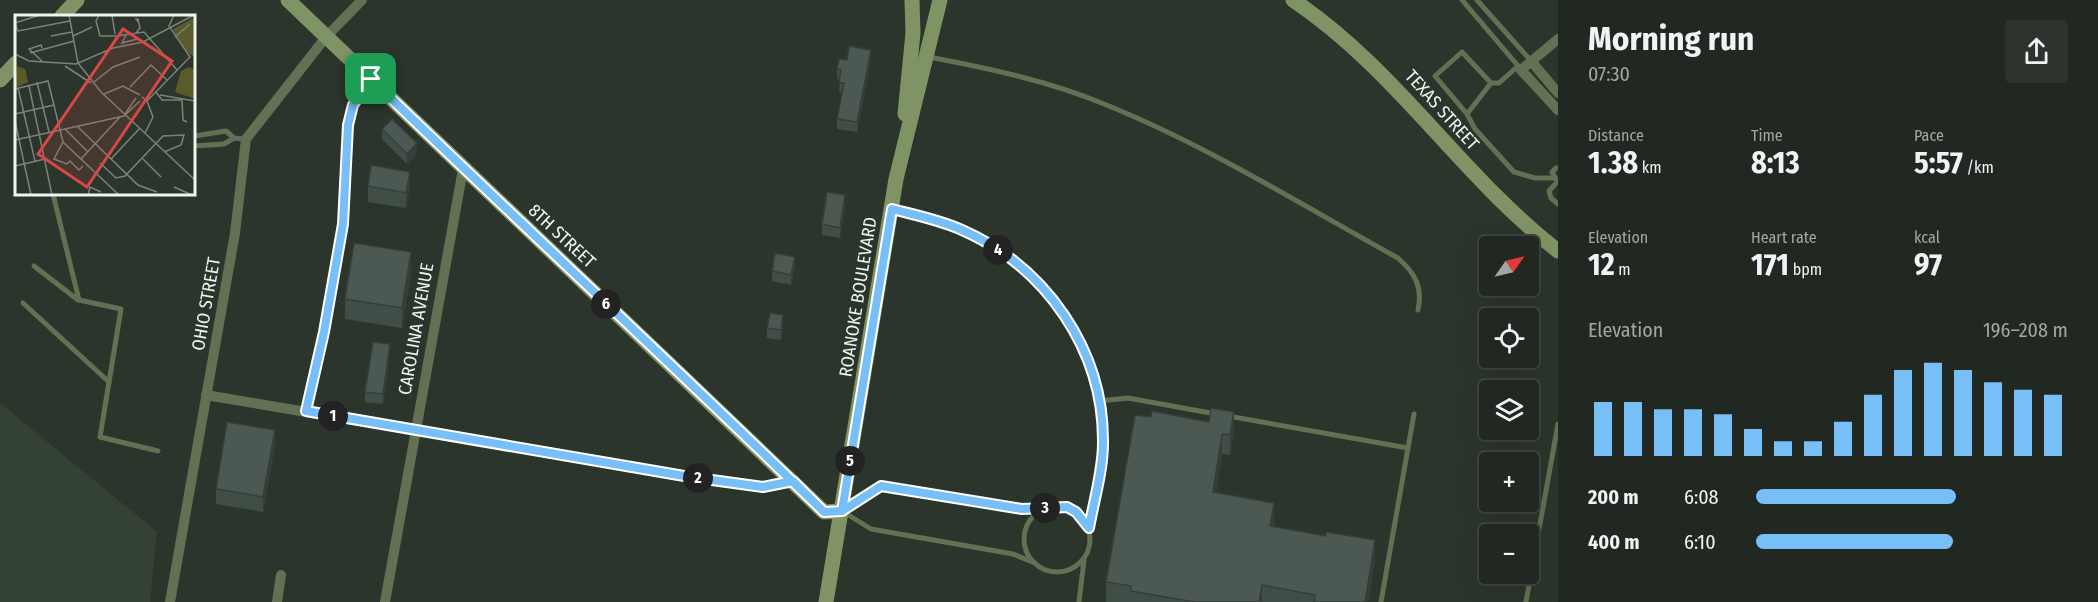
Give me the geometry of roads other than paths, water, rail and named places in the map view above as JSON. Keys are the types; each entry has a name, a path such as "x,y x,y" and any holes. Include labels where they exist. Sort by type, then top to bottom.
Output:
{"main road":[{"path":"63,15 77,0"},
{"name":"8TH STREET","path":"288,0 824,512 842,511"},
{"path":"902,153 911,52 912,0"},
{"path":"912,33 921,0"},
{"name":"ROANOKE BOULEVARD","path":"826,602 902,153 928,57 940,0"},
{"name":"TEXAS STREET","path":"1293,0 1330,27 1380,71 1491,193 1558,251"},
{"path":"0,80 15,64"}],"street":[{"path":"240,139 326,37 362,0"},
{"path":"1558,39 1519,68 1558,110"},
{"path":"1531,61 1558,93"},
{"path":"306,411 324,332 343,224 348,125 353,105 371,79"},
{"name":"OHIO STREET","path":"170,602 235,233 240,139"},
{"name":"CAROLINA AVENUE","path":"385,602 463,169"},
{"path":"206,395 742,484 763,487 793,481"},
{"path":"277,602 281,575"}],"lane":[{"path":"1462,0 1519,68 1499,83 1491,83 1462,52 1435,76 1467,114 1475,129 1514,172 1535,178 1557,180"},
{"path":"1477,0 1531,61"},
{"path":"911,52 973,65 1059,89 1102,103 1177,137 1398,258 1418,283 1421,298 1418,310"},
{"path":"1467,114 1491,83"},
{"path":"195,135 226,131 240,139"},
{"path":"195,146 224,144 240,139"},
{"path":"1556,168 1552,172 1557,180"},
{"path":"1557,180 1549,191 1551,198 1558,204"},
{"path":"53,195 79,300"},
{"path":"892,209 963,230 1000,251 1032,276 1056,303 1077,336 1089,362 1099,401 1102,455 1089,528 1090,539 1084,558 1079,602"},
{"path":"34,266 79,300 122,309 100,437 158,452"},
{"path":"23,303 109,382"},
{"path":"1099,401 1128,398 1408,448"},
{"path":"1381,602 1414,414"},
{"path":"1526,602 1558,424"},
{"path":"1084,558 1067,570 1056,572 1013,554 871,529 842,511 881,486 1022,509 1067,507 1076,512 1089,528"},
{"path":"1035,563 1028,555 1025,533 1036,513 1045,508"}]}
